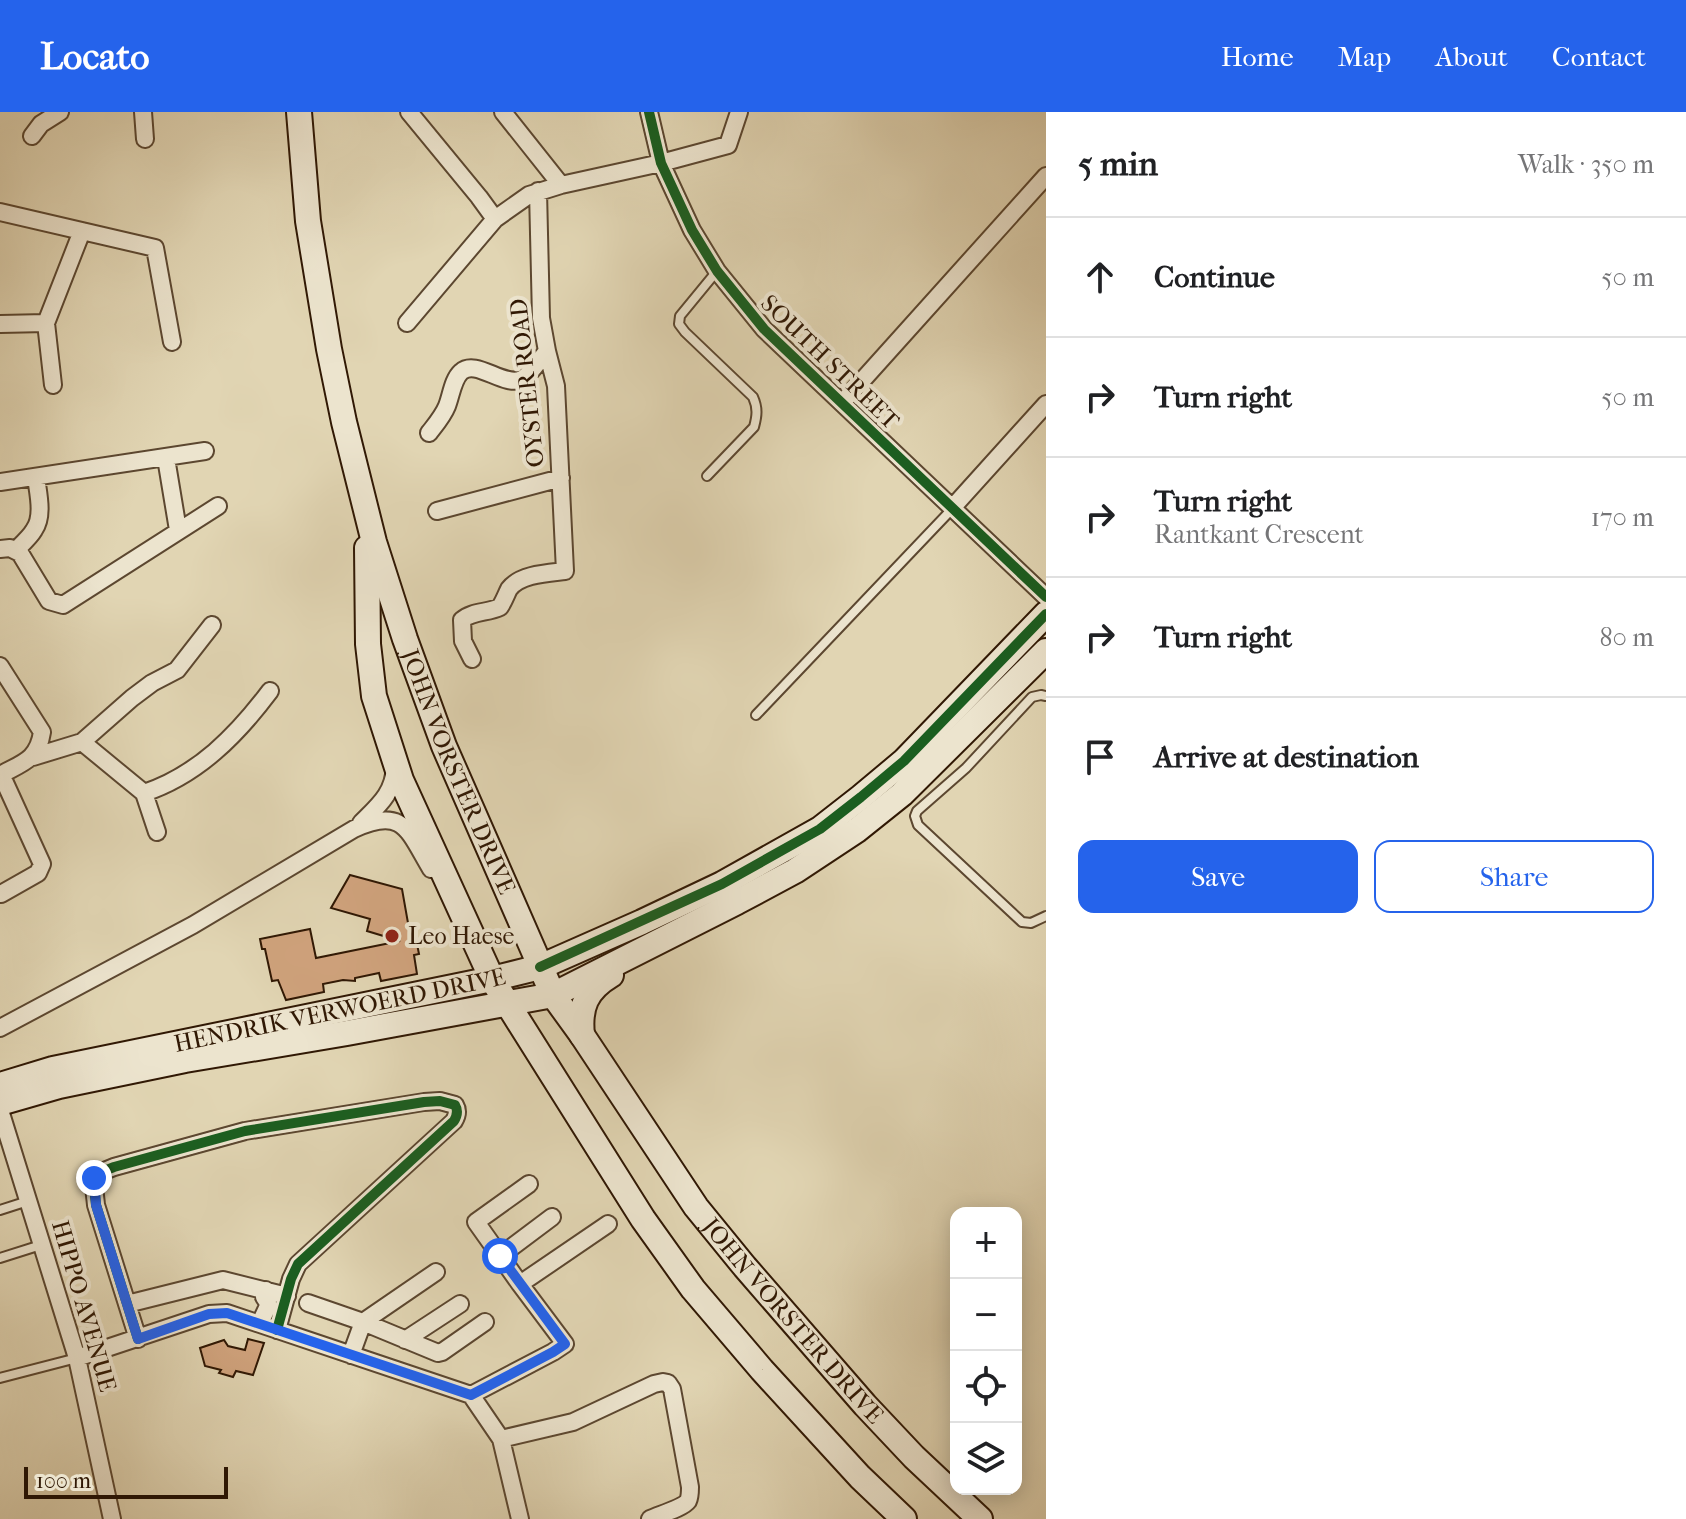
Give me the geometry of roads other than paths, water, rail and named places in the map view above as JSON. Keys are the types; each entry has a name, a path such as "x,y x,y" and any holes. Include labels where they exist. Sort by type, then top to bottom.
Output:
{"main road":[{"name":"JOHN VORSTER DRIVE","path":"292,112 302,221 317,322 337,423 366,541 370,671 374,696 395,766 492,979 643,1219 693,1289 762,1370 860,1477 904,1519"},
{"name":"JOHN VORSTER DRIVE","path":"299,112 308,221 329,349 374,542 444,746 553,995 696,1207 865,1405 914,1457 980,1519"},
{"name":"HENDRIK VERWOERD DRIVE","path":"0,1085 53,1069 540,967 722,884 820,829 904,761 1046,614"},
{"name":"HENDRIK VERWOERD DRIVE","path":"0,1103 59,1086 185,1060 553,995 795,871 857,830 902,794 1046,651"},
{"path":"582,1035 581,1014 593,988 716,913"}],"street":[{"path":"32,136 41,124 60,112"},
{"path":"143,112 145,139"},
{"path":"409,112 495,219"},
{"path":"503,112 561,185"},
{"name":"SOUTH STREET","path":"649,112 661,163 692,230 717,271 764,329 1046,597"},
{"path":"407,323 495,219 520,201 538,191 728,145 739,112"},
{"path":"842,403 1046,176"},
{"name":"OYSTER ROAD","path":"472,659 463,641 462,620 467,615 500,607 511,587 519,581 565,571 556,386 541,318 538,191"},
{"path":"0,212 156,248 172,342"},
{"path":"53,385 46,323 82,231"},
{"path":"0,324 46,323"},
{"path":"429,433 446,410 455,383 464,370 473,368 508,380 518,380 547,351"},
{"path":"953,507 1046,404"},
{"path":"0,482 205,451"},
{"path":"166,458 178,530"},
{"path":"36,477 39,521 35,529 8,549 24,559 49,601 63,605 218,506"},
{"path":"437,511 561,478"},
{"path":"1,894 38,873 42,864 1,775 33,757 79,743 142,690 177,670 212,625"},
{"path":"0,666 42,732 79,743 144,793 157,832"},
{"path":"144,793 175,779 217,751 246,722 270,691"},
{"path":"33,757 42,732"},
{"path":"354,829 389,793 395,778 395,766"},
{"path":"0,1028 193,925 354,829 378,820 386,819 403,826 469,928"},
{"path":"138,1339 96,1205 94,1178 98,1173 249,1130 424,1102 440,1101 455,1105 457,1114 454,1121 298,1264 277,1330"},
{"name":"HIPPO AVENUE","path":"0,1110 77,1358 112,1519"},
{"path":"471,1395 565,1344 476,1222 529,1184"},
{"path":"500,1256 552,1217"},
{"path":"520,1284 608,1224"},
{"path":"351,1355 363,1322 436,1272"},
{"path":"127,1304 217,1280 233,1281 287,1296"},
{"path":"260,1323 268,1306 264,1298 266,1290"},
{"path":"308,1303 438,1353 485,1322"},
{"path":"405,1340 460,1304"},
{"path":"77,1358 209,1314 227,1313 471,1395 501,1439 520,1519"},
{"path":"501,1439 573,1422 654,1384 668,1383 672,1389 690,1496 682,1506 650,1519"}],"lane":[{"path":"707,476 754,427 757,418 757,405 753,397 679,324 680,316 717,271"},
{"path":"756,715 953,507"},
{"path":"1046,696 1032,697 966,768 915,816 926,834 1022,922 1031,923 1046,916"},
{"path":"0,1210 28,1201"},
{"path":"0,1258 42,1245"},
{"path":"0,1378 77,1358"}],"place":[{"name":"Leo Haese","path":"392,936"}]}
